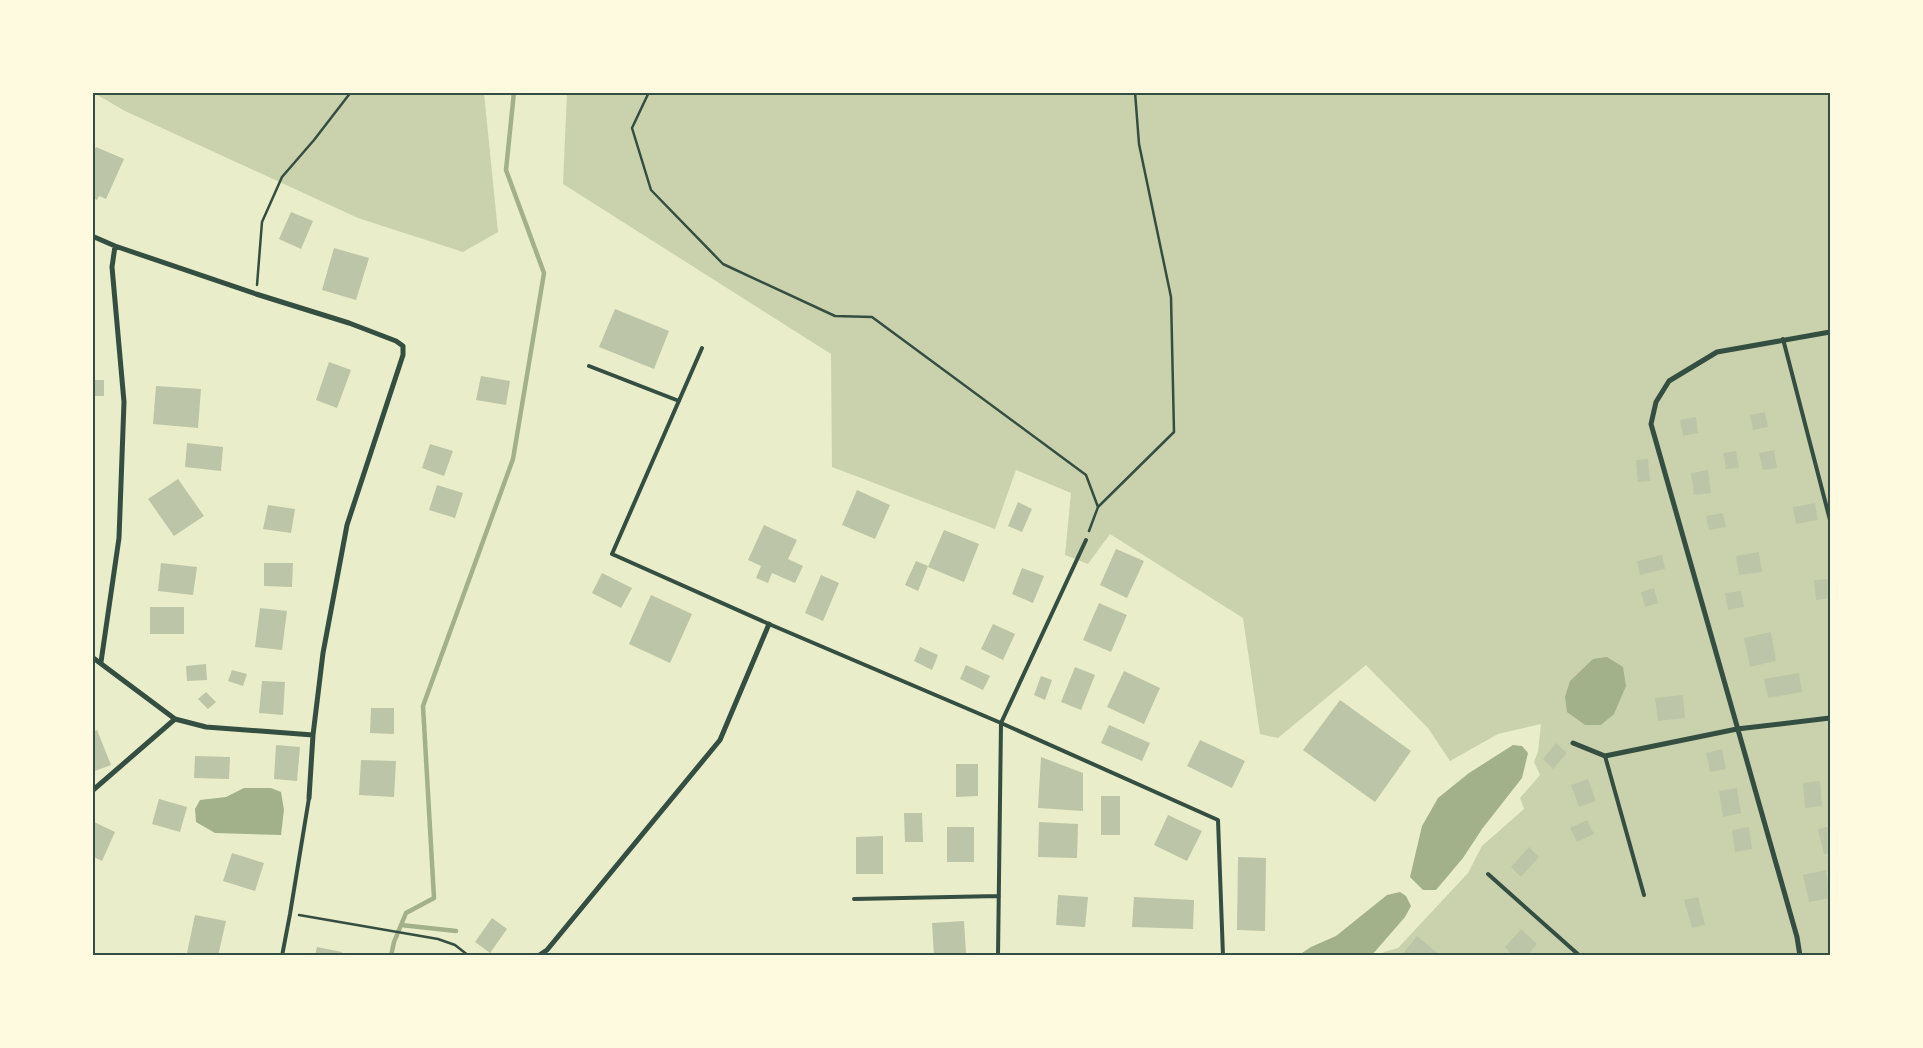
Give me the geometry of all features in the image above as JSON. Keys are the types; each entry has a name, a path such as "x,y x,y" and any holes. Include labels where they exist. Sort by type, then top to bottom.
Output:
{"street":[{"path":"92,236 115,246 256,294 349,323 396,341 403,346 404,351 348,525 323,653 313,735 309,798"},
{"path":"101,662 119,538 124,402 112,266 115,246"},
{"path":"1800,956 1797,937 1651,424 1656,402 1669,381 1717,352 1830,332"},
{"path":"538,956 547,950 720,740 769,624"},
{"path":"92,657 175,719 206,727 313,735"},
{"path":"1573,743 1605,756 1737,729 1830,718"},
{"path":"92,791 175,719"}],"lane":[{"path":"1783,339 1830,520"},
{"path":"702,348 612,554 769,624 1001,723 1218,820 1223,956"},
{"path":"590,366 679,401"},
{"path":"998,956 1001,723 1086,540"},
{"path":"1605,756 1644,895"},
{"path":"282,956 309,798"},
{"path":"1488,874 1580,956"},
{"path":"854,898 999,896"}],"path":[{"path":"256,294 262,222 282,177 314,140 351,92"},
{"path":"649,92 632,128 652,190 723,264 835,316 872,317 1086,475 1098,507"},
{"path":"1086,540 1098,507 1174,432 1171,296 1139,144 1135,92"},
{"path":"290,914 438,939 455,945 469,956"}],"shaded area":[{"path":"94,93 484,93 498,232 463,252 358,218 125,111"},
{"path":"567,93 1830,93 1830,955 1381,955 1384,952 1398,948 1468,873 1482,846 1524,809 1520,798 1540,775 1534,762 1538,752 1541,724 1498,734 1450,761 1428,728 1366,665 1278,738 1260,734 1243,618 1110,534 1088,564 1065,555 1071,493 1016,470 995,529 832,467 831,354 563,184"},
{"path":"1607,657 1623,667 1626,686 1614,714 1601,725 1585,725 1567,712 1565,697 1570,681 1593,659"},
{"path":"1513,745 1522,746 1528,753 1522,778 1482,829 1463,858 1436,890 1423,890 1410,877 1422,826 1438,798 1469,773"},
{"path":"244,788 271,788 281,792 284,810 281,835 215,833 196,822 195,809 200,800 226,797"},
{"path":"1400,892 1406,896 1411,906 1405,917 1372,955 1299,955 1311,947 1336,936 1387,895"}],"building":[{"path":"96,147 124,159 106,199 99,196 97,200 92,198 92,155"},
{"path":"291,212 313,221 301,249 279,239"},
{"path":"334,248 369,258 356,300 322,290"},
{"path":"615,309 669,331 654,369 599,347"},
{"path":"329,362 351,370 337,408 316,400"},
{"path":"481,376 510,381 506,405 476,400"},
{"path":"92,380 104,380 104,396 92,396"},
{"path":"156,386 201,389 198,428 153,424"},
{"path":"1765,412 1768,427 1753,430 1750,415"},
{"path":"1696,417 1698,433 1683,436 1680,420"},
{"path":"187,443 223,447 221,471 185,467"},
{"path":"430,444 453,451 444,476 422,468"},
{"path":"1774,450 1777,468 1763,470 1759,453"},
{"path":"1736,451 1739,468 1726,469 1723,453"},
{"path":"1648,459 1650,481 1638,482 1636,460"},
{"path":"1708,470 1711,493 1694,495 1691,473"},
{"path":"178,479 204,516 174,536 148,499"},
{"path":"437,485 463,493 455,518 429,510"},
{"path":"857,490 890,505 875,539 842,525"},
{"path":"1018,502 1032,509 1022,532 1008,526"},
{"path":"1815,503 1818,520 1796,524 1793,507"},
{"path":"268,505 295,509 291,533 263,529"},
{"path":"1723,513 1726,527 1709,530 1706,516"},
{"path":"764,525 797,540 788,559 803,566 795,583 772,573 768,583 756,578 761,566 748,560"},
{"path":"944,530 979,544 964,582 928,567"},
{"path":"1116,549 1144,561 1127,598 1100,585"},
{"path":"1759,552 1762,572 1739,575 1736,556"},
{"path":"1662,555 1665,569 1640,575 1637,561"},
{"path":"916,561 928,566 918,591 905,585"},
{"path":"161,563 197,567 193,595 158,591"},
{"path":"264,563 293,563 292,587 264,586"},
{"path":"1022,568 1044,576 1033,603 1012,594"},
{"path":"602,573 632,588 621,608 592,593"},
{"path":"821,575 839,583 823,621 805,613"},
{"path":"1830,579 1830,598 1816,600 1814,580"},
{"path":"1654,588 1658,603 1645,607 1641,592"},
{"path":"1741,591 1744,607 1728,610 1725,593"},
{"path":"651,595 692,614 670,663 629,644"},
{"path":"1099,603 1127,615 1111,652 1083,640"},
{"path":"150,607 184,607 184,634 150,634"},
{"path":"260,608 287,611 282,650 255,647"},
{"path":"993,624 1015,634 1003,660 981,649"},
{"path":"1771,632 1776,661 1750,667 1744,638"},
{"path":"920,647 938,655 932,670 914,661"},
{"path":"206,664 207,680 187,681 186,666"},
{"path":"966,665 990,676 983,690 960,679"},
{"path":"1075,667 1095,675 1081,710 1061,702"},
{"path":"232,670 247,674 243,686 228,681"},
{"path":"1124,671 1160,688 1144,724 1107,707"},
{"path":"1799,673 1802,692 1768,698 1764,679"},
{"path":"1041,676 1052,680 1045,700 1034,695"},
{"path":"262,681 285,682 283,715 259,713"},
{"path":"206,692 216,702 208,709 198,699"},
{"path":"1683,695 1685,718 1658,721 1655,698"},
{"path":"1340,700 1411,751 1375,802 1303,750"},
{"path":"371,708 394,708 394,734 370,733"},
{"path":"1109,725 1150,743 1142,761 1101,743"},
{"path":"97,730 111,765 92,772 92,732"},
{"path":"1200,740 1245,761 1232,788 1187,766"},
{"path":"1556,743 1567,753 1553,769 1543,759"},
{"path":"276,745 300,747 297,781 274,779"},
{"path":"1722,749 1726,769 1710,772 1706,753"},
{"path":"195,756 230,757 229,779 194,778"},
{"path":"1041,757 1083,773 1083,811 1038,808"},
{"path":"361,760 396,761 394,797 359,795"},
{"path":"956,764 978,764 978,796 956,797"},
{"path":"1588,779 1596,801 1579,807 1571,785"},
{"path":"1820,781 1822,806 1805,808 1803,783"},
{"path":"1737,788 1741,813 1723,817 1719,791"},
{"path":"1101,796 1120,796 1120,835 1101,835"},
{"path":"159,799 187,807 180,832 152,824"},
{"path":"904,813 922,813 923,842 905,842"},
{"path":"1168,815 1202,831 1187,861 1154,845"},
{"path":"1587,820 1594,834 1577,842 1570,828"},
{"path":"92,821 115,832 102,861 92,856"},
{"path":"1039,822 1078,824 1077,858 1038,857"},
{"path":"1830,826 1830,853 1824,854 1818,829"},
{"path":"947,827 974,827 974,862 947,862"},
{"path":"1749,827 1752,849 1735,852 1732,830"},
{"path":"883,836 883,874 856,874 856,837"},
{"path":"1529,847 1539,857 1521,877 1511,867"},
{"path":"232,853 264,863 255,891 223,881"},
{"path":"1238,857 1266,858 1265,931 1237,930"},
{"path":"1826,870 1830,898 1809,902 1803,875"},
{"path":"1058,895 1088,897 1085,927 1056,925"},
{"path":"1134,897 1194,900 1193,929 1132,927"},
{"path":"1698,897 1705,925 1692,928 1684,900"},
{"path":"195,915 226,921 218,956 198,956 187,953"},
{"path":"492,918 507,929 490,953 475,942"},
{"path":"964,921 966,953 934,955 932,923"},
{"path":"1521,929 1537,944 1527,956 1513,956 1505,947"},
{"path":"1417,936 1441,956 1401,956"},
{"path":"317,947 342,952 341,956 315,956"}],"waterway":[{"path":"391,956 394,942 406,913 434,898 423,706 513,459 544,273 506,170 514,92"},
{"path":"401,925 456,931"}]}
